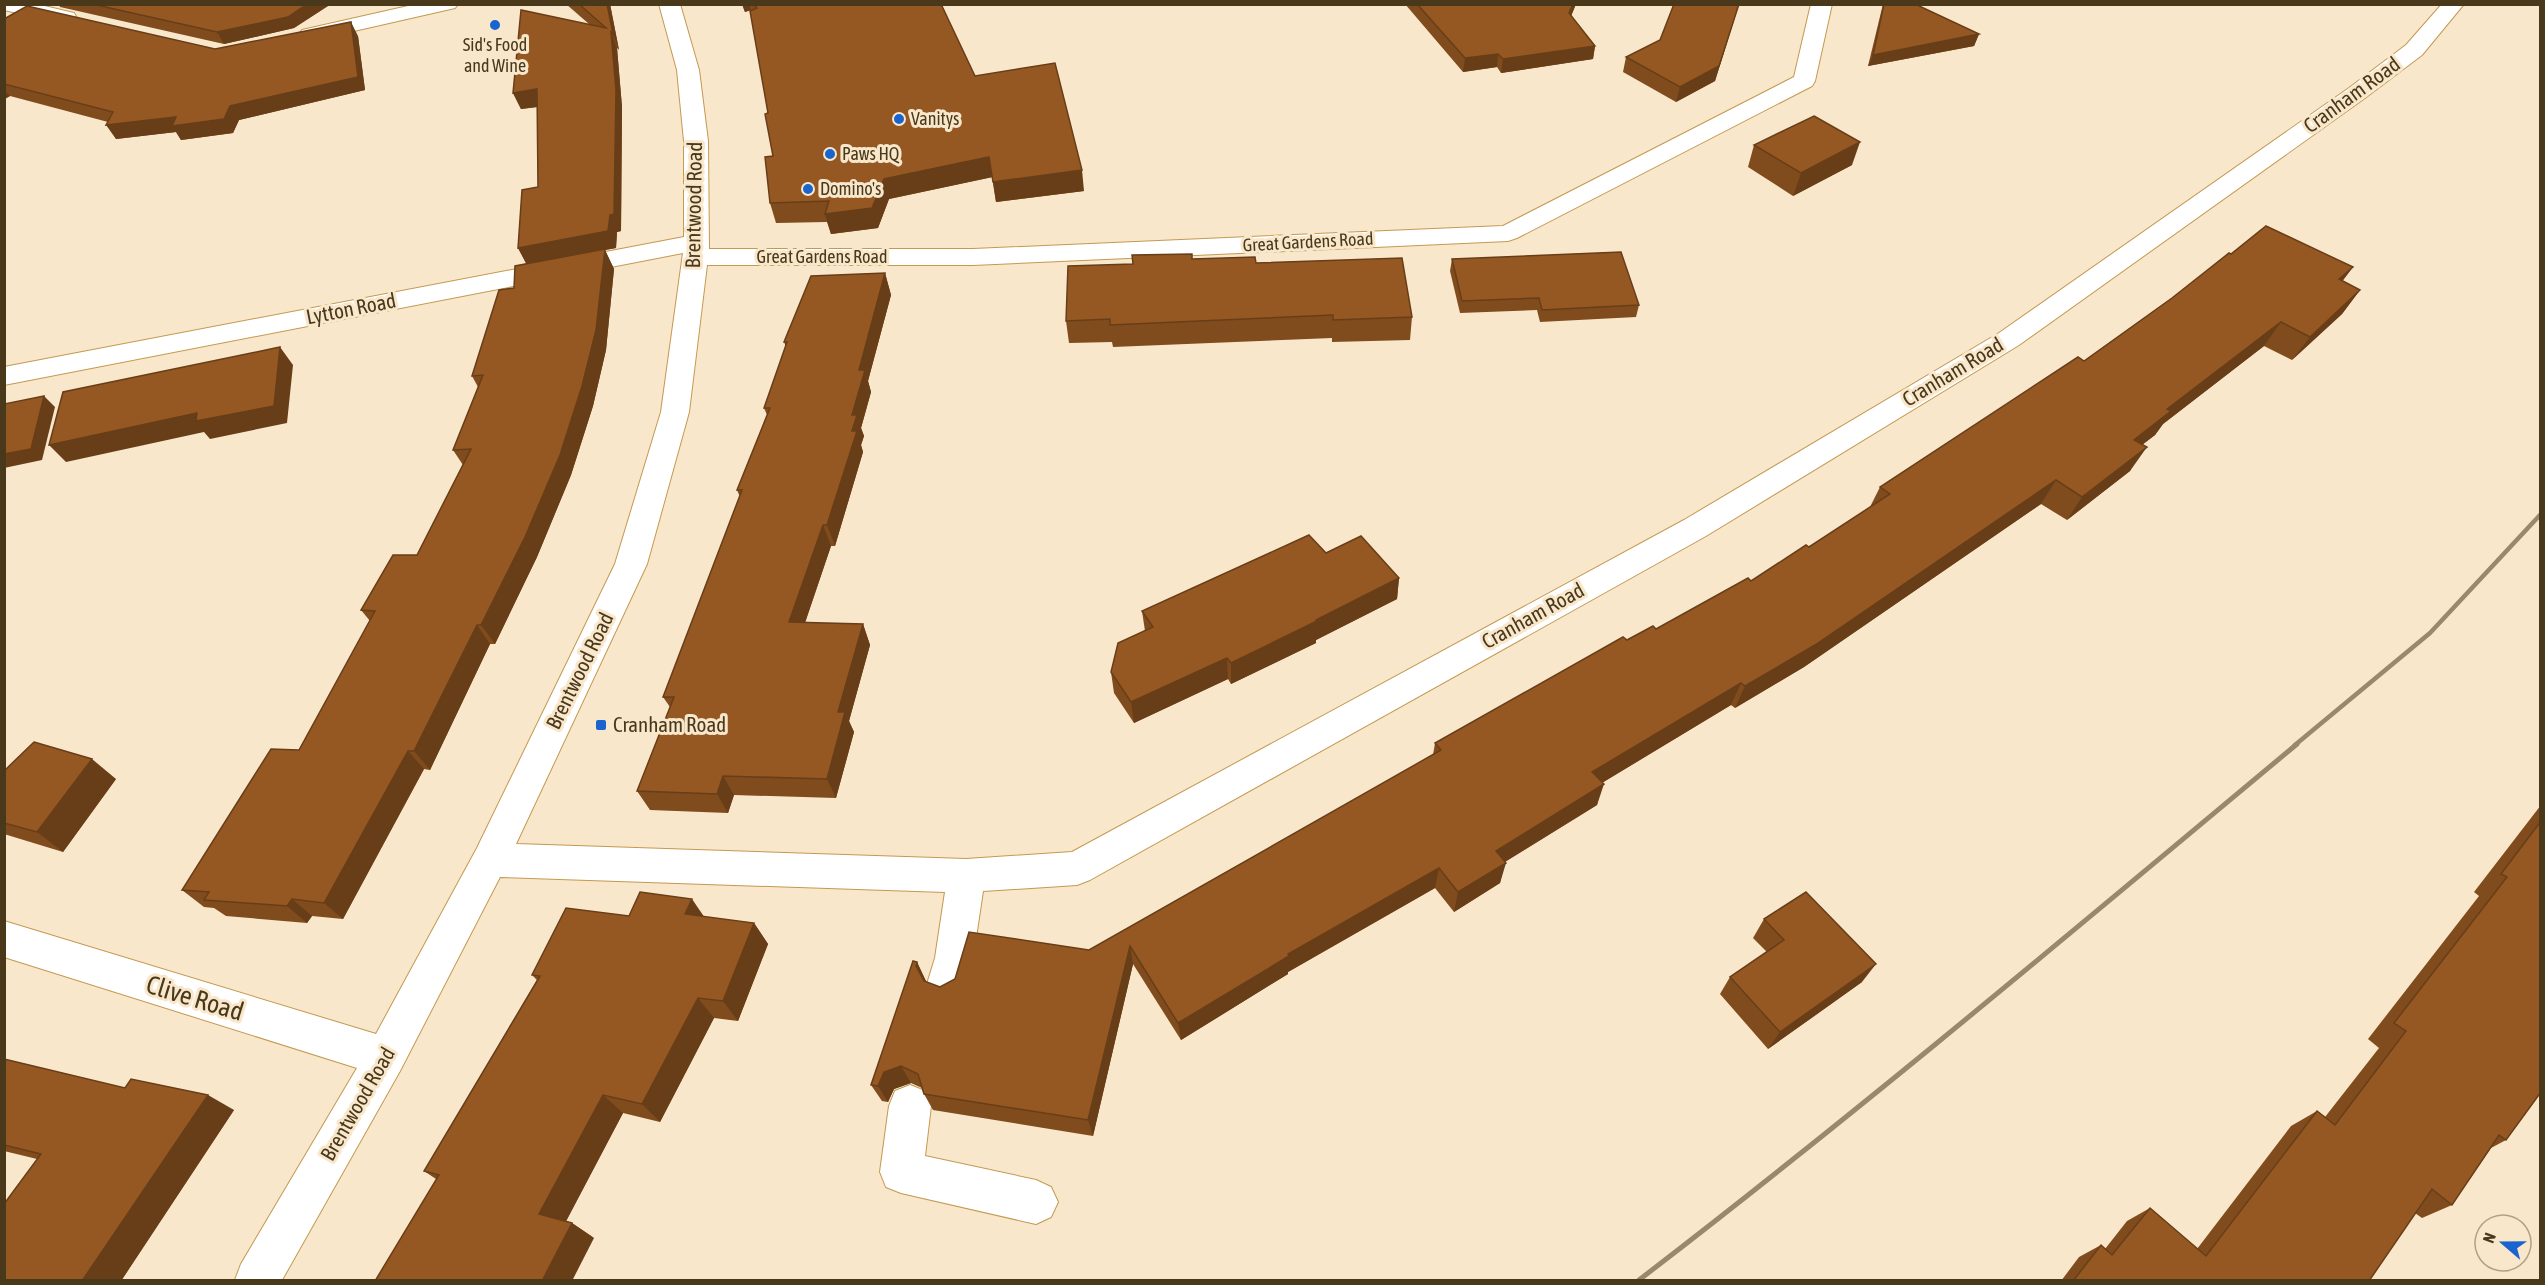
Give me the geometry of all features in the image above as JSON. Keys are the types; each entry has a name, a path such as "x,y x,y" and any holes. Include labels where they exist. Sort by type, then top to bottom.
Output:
{"street":[{"path":"7,4 47,8 87,23"},
{"path":"291,39 448,4"},
{"name":"Brentwood Road","path":"257,1281 386,1057 490,860 631,564 675,412 696,249 696,141 688,70 669,4"},
{"name":"Great Gardens Road","path":"696,249 973,256 1508,233 1804,81 1822,4"},
{"name":"Cranham Road","path":"490,860 966,876 1077,868 1416,679 1695,528 2009,339 2357,93 2414,50 2454,4"},
{"name":"Lytton Road","path":"4,376 696,249"},
{"path":"946,984 954,958 966,876"},
{"name":"Clive Road","path":"4,939 386,1057"},
{"path":"910,1106 901,1172 1036,1202"}],"building":[{"path":"92,4 307,4 288,17 217,32"},
{"path":"579,4 607,4 613,34 611,32 616,90 614,214 610,215 608,231 518,248 522,190 538,187 537,89 513,93 521,10 606,28"},
{"path":"753,4 941,4 975,76 1055,63 1082,170 993,182 989,157 884,179 872,208 825,214 829,201 770,203 765,157 773,156 750,11 757,8"},
{"path":"1417,4 1573,4 1569,13 1595,46 1503,59 1498,54 1465,58"},
{"path":"1674,4 1739,4 1719,66 1680,87 1626,57 1660,40"},
{"path":"1884,4 1915,4 1979,34 1873,55"},
{"path":"27,6 215,49 351,22 358,77 230,106 224,119 172,126 176,117 106,125 113,112 4,84 4,19"},
{"path":"1814,116 1860,142 1801,173 1754,145"},
{"path":"2266,226 2353,267 2339,279 2360,290 2310,337 2281,322 2167,409 2171,411 2134,440 2147,447 2082,497 2056,480 1815,645 1745,686 1741,683 1592,772 1604,784 1496,851 1506,863 1458,892 1439,868 1288,954 1289,956 1178,1023 1130,946 1088,1120 924,1094 918,1074 901,1066 884,1072 878,1086 871,1085 913,961 917,962 916,966 924,981 940,987 955,979 969,932 1089,950 1441,750 1435,743 1623,637 1627,640 1653,626 1656,629 1748,578 1751,581 1806,545 1809,547 1890,494 1880,487 2078,357 2084,361 2172,298"},
{"path":"605,249 596,330 582,386 560,455 525,537 481,625 477,625 414,751 408,751 324,903 292,899 287,906 204,900 209,892 182,890 271,749 299,750 375,611 361,610 393,555 417,555 471,449 453,450 483,375 472,376 499,290 514,288 515,266"},
{"path":"1621,252 1639,305 1542,310 1539,298 1462,301 1452,259"},
{"path":"1192,254 1192,259 1255,257 1256,263 1402,258 1412,317 1333,320 1333,315 1110,325 1110,319 1066,321 1068,266 1133,264 1132,255"},
{"path":"885,273 859,370 865,370 852,415 857,415 852,431 857,431 827,525 823,525 789,622 863,624 838,712 845,712 827,779 723,776 717,794 637,791 674,697 663,697 742,490 737,490 770,408 764,408 787,342 784,342 811,276"},
{"path":"280,347 274,406 196,421 197,413 49,445 63,392"},
{"path":"44,396 31,449 4,454 4,404"},
{"path":"1309,535 1326,553 1361,536 1399,578 1231,663 1227,658 1131,702 1111,672 1118,643 1153,627 1142,611"},
{"path":"34,742 92,759 37,832 4,823 4,771"},
{"path":"2541,821 2541,1092 2506,1140 2499,1135 2452,1205 2432,1189 2369,1281 2073,1281 2101,1245 2112,1255 2150,1208 2206,1256 2317,1111 2335,1125 2406,1031 2394,1023 2507,877 2501,874"},
{"path":"640,892 692,899 685,914 754,923 723,1001 698,998 642,1104 603,1095 539,1214 572,1223 542,1281 375,1281 439,1175 424,1171 540,976 532,975 566,908 629,916"},
{"path":"1806,892 1876,964 1780,1032 1730,977 1784,940 1764,919"},
{"path":"4,1059 125,1088 131,1079 208,1095 82,1281 4,1281 4,1204 41,1154 4,1145"}],"railway":[{"path":"2295,745 2430,633 2540,515"},
{"path":"1639,1280 1888,1083 2297,744"}],"place":[{"name":"Sid's Food and Wine","path":"495,25"},
{"name":"Vanitys","path":"899,119"},
{"name":"Paws HQ","path":"830,154"},
{"name":"Domino's","path":"808,189"},
{"name":"Cranham Road","path":"601,725"}]}
